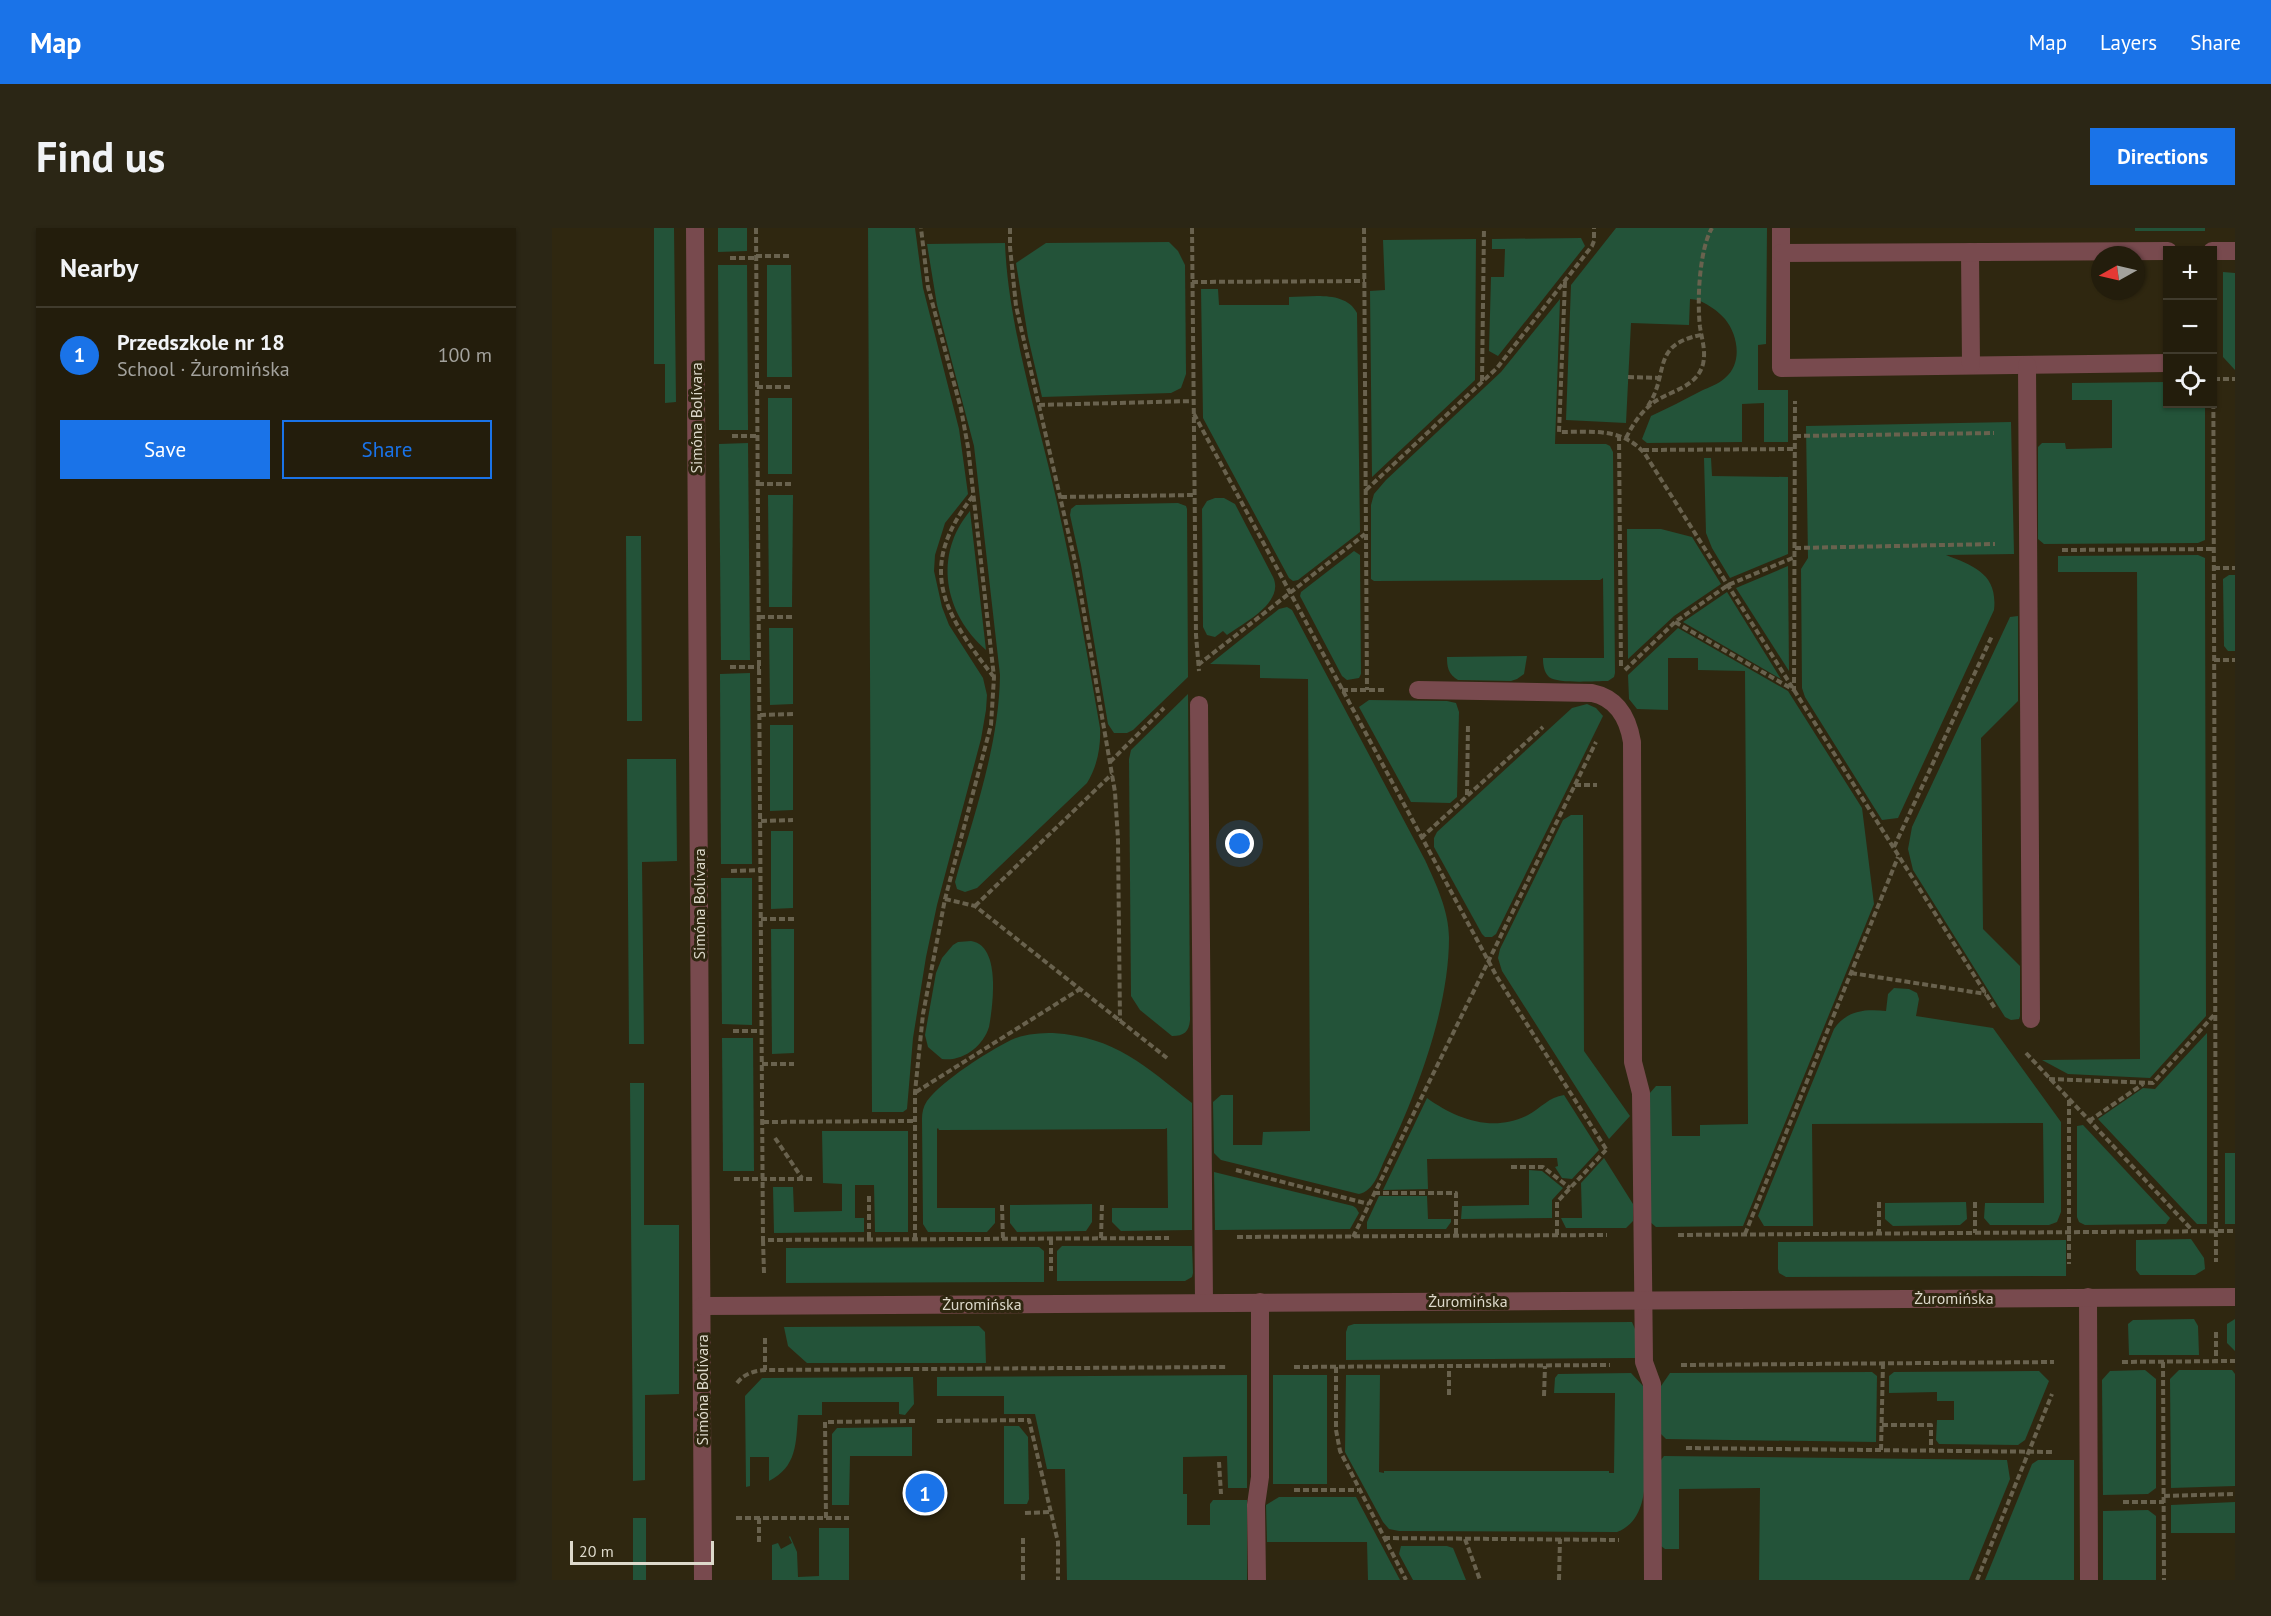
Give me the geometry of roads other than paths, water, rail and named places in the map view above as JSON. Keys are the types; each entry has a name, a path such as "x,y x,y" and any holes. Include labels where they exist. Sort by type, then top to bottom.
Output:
{"street":[{"name":"Simóna Bolívara","path":"695,228 703,1580"},
{"path":"1781,228 1781,368 2163,363"},
{"path":"1781,253 2163,251"},
{"path":"2217,251 2235,251"},
{"path":"1970,252 1971,365"},
{"path":"2027,365 2031,1019"},
{"path":"1418,690 1597,694 1615,703 1626,721 1632,742 1633,1062 1641,1093 1643,1301 1646,1365 1652,1384 1653,1580"},
{"path":"1198,705 1204,1303"},
{"path":"2088,1297 2089,1580"},
{"name":"Żuromińska","path":"702,1306 2235,1297"},
{"path":"1257,1580 1257,1490 1260,1477 1260,1302"}],"place":[{"name":"Przedszkole nr 18","path":"925,1493"}]}
